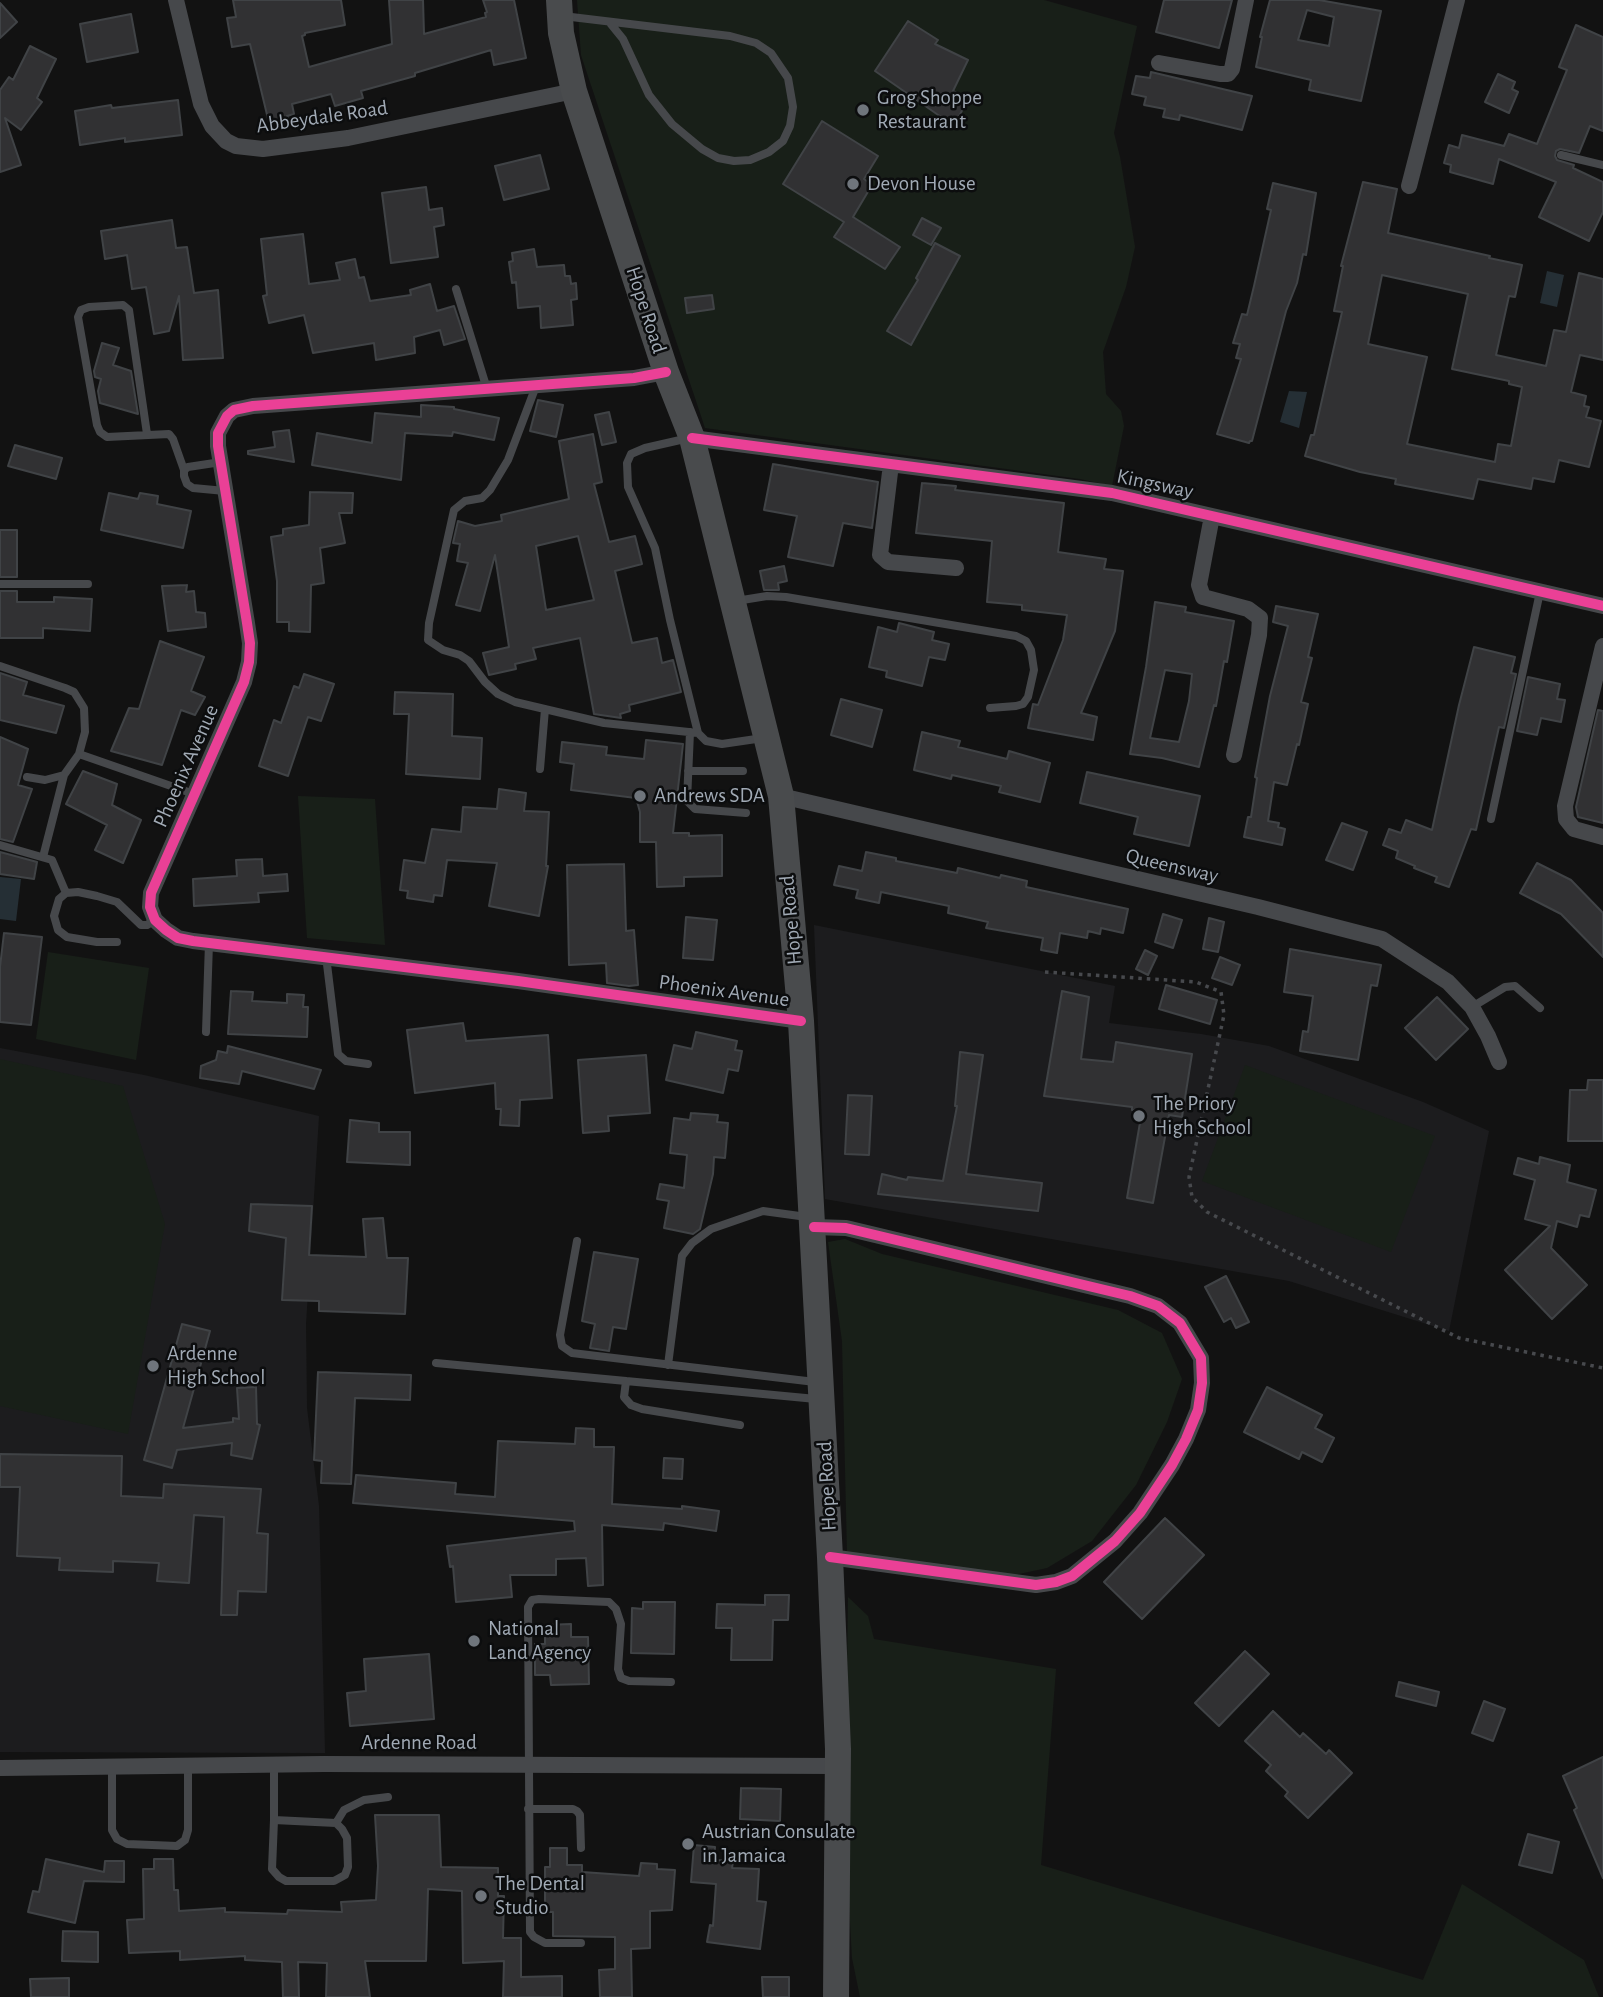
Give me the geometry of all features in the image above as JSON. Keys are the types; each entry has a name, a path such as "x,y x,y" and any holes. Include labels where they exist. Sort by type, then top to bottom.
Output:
{"main road":[{"name":"Hope Road","path":"559,8 561,33 574,91 666,372 692,438 781,796 801,1021 830,1557 838,1766 836,1997"}],"street":[{"name":"Abbeydale Road","path":"176,0 201,104 212,126 226,141 236,146 262,149 348,138 574,91"},
{"path":"1158,63 1228,74 1233,69 1246,0"},
{"path":"1409,186 1457,0"},
{"name":"Phoenix Avenue","path":"666,372 634,378 243,407 234,410 221,424 218,446 250,643 249,662 244,682 151,893 150,907 155,920 166,930 178,937 209,943 326,956 801,1021"},
{"name":"Kingsway","path":"692,438 1112,493 1603,606"},
{"path":"891,464 880,555 888,562 956,568"},
{"path":"1212,516 1199,585 1203,597 1248,609 1260,618 1259,635 1234,755"},
{"path":"1603,646 1565,806 1566,819 1574,829 1603,837"},
{"name":"Queensway","path":"781,796 1244,904 1382,939 1448,982 1472,1007 1499,1062"},
{"path":"814,1223 846,1228 1130,1296 1158,1306 1180,1323 1201,1358 1202,1383 1198,1410 1172,1465 1140,1513 1115,1541 1072,1576 1036,1585 830,1557"},
{"name":"Ardenne Road","path":"0,1768 528,1764 838,1766"}],"lane":[{"path":"559,8 610,23 730,36 756,43 771,53 788,78 793,107 790,126 783,141 769,152 750,160 718,158 702,149 671,124 649,95 623,39 610,23"},
{"path":"1561,155 1603,165"},
{"path":"456,289 487,389"},
{"path":"146,434 129,310 123,305 81,310 78,317 97,425 107,437 169,435 173,439 187,484 193,488 226,491"},
{"path":"537,385 508,460 490,490 482,498 465,501 454,510 429,623 428,640 469,661 498,694 515,702 604,723 694,732 706,741 722,744 767,737"},
{"path":"692,438 645,448 631,454 626,473 628,488 655,548 694,732 687,801 695,809 746,813"},
{"path":"184,470 221,462"},
{"path":"0,584 88,584"},
{"path":"1491,819 1540,592"},
{"path":"733,602 768,596 786,597 1016,636 1027,641 1034,670 1028,697 1023,704 990,708"},
{"path":"0,666 60,685 74,692 84,708 85,732 79,754 65,775 43,857"},
{"path":"540,769 545,709"},
{"path":"79,754 194,794"},
{"path":"688,771 743,771"},
{"path":"27,777 45,780 65,775"},
{"path":"0,845 52,860 66,893"},
{"path":"117,942 67,937 58,930 54,916 59,899 66,893 97,895 117,902 141,925 155,920"},
{"path":"206,1032 209,943"},
{"path":"326,956 338,1054 346,1061 368,1064"},
{"path":"1472,1007 1505,987 1515,986 1540,1008"},
{"path":"668,1365 682,1256 692,1242 710,1229 763,1211 814,1223"},
{"path":"576,1241 559,1335 562,1346 572,1353 668,1365 822,1391"},
{"path":"436,1363 626,1381 822,1391"},
{"path":"626,1381 624,1397 631,1405 740,1425"},
{"path":"580,1943 545,1943 530,1932 528,1607 532,1600 609,1602 621,1624 618,1670 621,1678 629,1681 671,1682"},
{"path":"274,1765 272,1869 286,1881 334,1881 345,1875 348,1867 347,1838 336,1823 274,1820"},
{"path":"112,1768 112,1830 117,1839 127,1844 177,1846 185,1840 188,1830 187,1767"},
{"path":"336,1823 344,1810 364,1800 388,1797"},
{"path":"528,1809 577,1811 580,1815 581,1848"}],"path":[{"path":"1045,972 1196,982 1221,992 1224,1015 1189,1177 1192,1197 1206,1212 1459,1338 1603,1368"}],"shaded area":[{"path":"577,0 1044,0 1137,26 1114,133 1135,247 1126,287 1103,352 1106,394 1121,411 1124,426 1112,486 1080,479 705,428 581,55"},
{"path":"1547,271 1564,275 1557,307 1540,303"},
{"path":"1289,391 1307,392 1299,428 1280,422"},
{"path":"298,796 375,799 385,945 307,938"},
{"path":"0,877 21,879 16,921 0,919"},
{"name":"The Priory High School","path":"814,925 1115,986 1109,1023 1201,1034 1269,1046 1423,1102 1489,1131 1449,1331 1289,1281 825,1199"},
{"path":"48,952 149,968 136,1060 36,1039"},
{"name":"Ardenne High School","path":"0,1048 144,1075 319,1116 306,1324 307,1408 319,1506 325,1753 0,1752"},
{"path":"0,1059 123,1086 165,1224 128,1434 0,1406"},
{"path":"1245,1065 1435,1136 1391,1252 1202,1181"},
{"path":"845,1239 882,1254 1118,1310 1162,1333 1182,1379 1167,1422 1136,1485 1092,1541 1047,1568 1014,1575 847,1552 842,1341 828,1242"},
{"path":"848,1597 868,1616 874,1639 1056,1669 1041,1865 1423,1980 1462,1884 1584,1960 1599,1997 860,1997 852,1958 845,1830"}],"building":[{"path":"233,0 341,0 345,25 305,33 302,36 309,67 392,44 389,0 423,0 424,34 486,17 483,0 514,0 526,58 494,65 491,50 361,91 363,98 335,106 331,94 292,104 294,114 269,123 250,44 232,47 227,18 236,17"},
{"path":"1164,0 1232,0 1219,48 1156,32"},
{"path":"1270,0 1319,0 1381,11 1361,101 1309,90 1311,80 1256,67 1260,37","holes":["1307,10 1334,17 1329,46 1298,40"]},
{"path":"0,3 17,22 0,38"},
{"path":"131,14 138,52 87,62 80,24"},
{"path":"908,21 938,40 935,44 968,60 953,91 968,99 954,126 875,71"},
{"path":"1576,25 1603,37 1603,131 1590,126 1579,153 1560,149 1555,156 1557,160 1574,165 1573,168 1603,182 1603,212 1589,241 1539,217 1556,182 1499,159 1493,184 1450,172 1451,165 1444,163 1449,145 1459,148 1462,135 1504,146 1509,134 1537,144 1567,70 1559,67"},
{"path":"30,46 56,59 37,98 42,102 21,130 5,118 21,165 0,172 0,90 9,77 13,80"},
{"path":"1151,72 1252,96 1242,130 1180,115 1179,120 1163,117 1165,109 1144,105 1146,97 1132,94 1136,76 1150,78"},
{"path":"1498,74 1515,82 1512,89 1518,92 1509,113 1485,102"},
{"path":"178,100 182,135 125,142 125,138 80,145 75,111 111,105 112,108"},
{"path":"822,121 878,156 864,179 872,185 853,217 900,247 885,269 834,237 844,222 783,184"},
{"path":"540,155 549,189 504,200 495,166"},
{"path":"1363,182 1397,189 1388,233 1522,265 1515,297 1509,296 1496,355 1546,366 1554,330 1566,332 1579,273 1603,279 1603,360 1580,355 1571,392 1586,396 1584,406 1589,407 1586,417 1601,421 1589,467 1559,460 1554,482 1533,478 1531,489 1478,479 1473,499 1395,484 1396,479 1305,456 1311,435 1314,435 1342,312 1334,311 1341,266","holes":["1382,275 1468,294 1452,369 1509,381 1509,384 1522,387 1511,446 1498,444 1495,462 1407,444 1427,357 1368,344"]},
{"path":"1273,183 1316,193 1306,255 1303,254 1252,441 1249,443 1217,434 1241,359 1236,358 1240,344 1233,343 1242,314 1247,315 1271,210 1267,209"},
{"path":"426,187 429,210 442,208 444,225 434,227 438,257 391,263 382,193"},
{"path":"922,218 941,228 931,245 913,235"},
{"path":"172,220 176,248 187,247 194,293 218,290 223,358 183,360 179,296 169,331 154,334 146,287 132,289 127,255 105,259 101,231"},
{"path":"303,234 309,284 340,280 336,263 355,259 359,278 364,277 370,301 411,295 410,290 430,284 437,311 454,306 465,339 444,345 440,330 414,337 415,353 376,360 374,343 313,353 304,315 269,323 263,296 267,295 261,239"},
{"path":"935,243 960,256 911,345 887,331 918,280 916,278"},
{"path":"534,249 537,267 564,265 565,276 570,276 571,284 576,283 577,299 571,300 573,325 541,328 540,306 518,308 516,282 512,283 509,262 513,261 512,253"},
{"path":"712,295 714,309 687,313 685,298"},
{"path":"102,343 119,348 113,365 131,371 138,414 100,403 98,391 101,379 95,377 94,371"},
{"path":"538,400 563,405 556,437 530,431"},
{"path":"421,405 454,407 499,418 494,440 453,432 452,436 405,433 401,480 312,465 317,433 372,443 375,413 421,417"},
{"path":"609,412 616,442 602,445 595,415"},
{"path":"289,430 294,462 248,454 248,451 275,447 273,432"},
{"path":"593,434 602,482 594,484 609,542 635,536 642,564 615,571 632,643 657,638 662,663 673,660 681,692 629,705 630,711 620,714 621,718 594,714 580,638 533,648 536,659 515,664 516,669 489,675 483,653 509,647 495,555 480,611 456,605 468,563 457,561 460,544 453,543 458,521 475,526 502,521 501,515 569,499 559,441","holes":["578,536 594,600 546,610 536,546"]},
{"path":"15,445 62,458 56,479 8,466"},
{"path":"773,464 878,482 872,528 843,523 833,566 788,557 797,516 764,510"},
{"path":"922,483 956,486 955,490 1064,503 1058,552 1106,559 1104,569 1123,571 1115,631 1081,713 1097,717 1093,740 1028,728 1033,704 1038,705 1063,640 1067,615 1022,610 1022,605 987,602 992,541 916,533"},
{"path":"310,492 353,493 352,513 339,513 345,543 320,548 324,583 311,585 310,632 289,631 289,622 277,622 277,581 271,537 283,535 283,529 309,525"},
{"path":"109,493 138,499 140,493 158,496 157,504 191,511 183,548 101,530"},
{"path":"0,530 17,530 17,577 0,577"},
{"path":"784,566 787,581 778,583 779,590 764,590 760,571"},
{"path":"187,585 186,592 194,591 196,612 205,613 206,627 168,631 162,586"},
{"path":"0,591 17,591 17,602 54,602 54,597 92,599 90,631 43,628 43,638 0,638"},
{"path":"1155,602 1186,607 1185,612 1234,621 1227,662 1224,661 1216,706 1214,705 1199,767 1130,754","holes":["1165,670 1192,674 1189,701 1179,742 1150,738"]},
{"path":"1276,606 1318,614 1308,657 1312,658 1301,702 1308,704 1299,745 1297,744 1287,785 1274,782 1268,821 1279,823 1278,827 1285,829 1282,845 1244,837 1248,817 1251,817 1255,777 1270,696 1288,626 1273,622"},
{"path":"899,623 934,632 932,640 949,644 945,660 929,657 922,686 886,677 887,671 869,667 878,627 897,632"},
{"path":"160,641 204,657 191,691 205,697 195,715 181,710 162,765 111,751 129,708 139,709"},
{"path":"1474,647 1515,657 1511,673 1516,674 1504,728 1499,727 1476,830 1471,829 1449,887 1435,882 1437,877 1396,858 1398,851 1383,845 1389,829 1401,833 1406,820 1432,830"},
{"path":"0,673 27,682 23,695 64,706 56,733 0,720"},
{"path":"304,674 334,684 321,721 308,717 288,776 259,766 274,720 281,723 294,686 299,688"},
{"path":"1528,677 1560,684 1557,699 1565,700 1561,722 1541,718 1537,735 1517,731"},
{"path":"395,692 453,694 452,736 482,738 480,779 406,774 409,714 394,714"},
{"path":"841,699 882,710 872,747 831,735"},
{"path":"1598,710 1603,711 1603,823 1578,817 1576,807"},
{"path":"922,732 960,741 958,747 1007,759 1009,751 1050,763 1040,802 999,792 1001,786 952,775 951,779 914,770"},
{"path":"0,737 28,749 18,785 32,789 13,842 0,839"},
{"path":"646,740 683,744 673,833 689,833 689,836 722,835 722,876 684,877 684,886 657,887 656,842 640,842 640,812 636,798 571,790 574,764 560,762 562,742 607,747 606,755 644,759"},
{"path":"83,771 117,784 112,805 141,820 123,863 95,850 107,825 66,804"},
{"path":"1087,772 1200,796 1189,846 1134,834 1138,817 1080,803"},
{"path":"499,789 526,793 524,811 549,812 548,866 539,916 489,906 497,863 447,860 442,896 434,895 433,902 407,898 408,891 400,890 404,860 425,863 432,829 461,832 463,807 497,809"},
{"path":"1342,823 1367,832 1353,870 1326,860"},
{"path":"0,852 37,862 34,879 0,874"},
{"path":"866,852 957,873 958,868 1000,878 1001,875 1027,881 1026,887 1128,909 1123,933 1101,928 1100,934 1088,931 1087,938 1060,933 1057,953 1041,950 1043,938 986,928 988,922 948,913 949,906 881,892 879,903 856,898 858,890 834,885 839,866 862,871"},
{"path":"262,859 263,876 287,874 288,891 258,893 259,902 194,906 193,879 237,876 236,860"},
{"path":"1537,863 1571,880 1603,913 1603,957 1561,914 1520,893"},
{"path":"624,864 626,931 634,930 638,985 629,986 607,983 606,963 569,965 567,865"},
{"path":"1163,914 1182,920 1173,948 1155,942"},
{"path":"686,917 717,920 713,960 683,958"},
{"path":"1209,918 1224,922 1218,952 1203,949"},
{"path":"4,933 42,937 31,1025 0,1022 0,967"},
{"path":"1290,949 1381,965 1377,986 1371,985 1358,1060 1300,1051 1303,1031 1308,1032 1313,996 1284,992"},
{"path":"1145,950 1157,956 1148,975 1136,969"},
{"path":"1220,957 1240,965 1232,985 1212,978"},
{"path":"1166,985 1217,1000 1210,1024 1159,1009"},
{"path":"231,991 253,992 252,1001 287,1003 287,994 304,995 303,1007 308,1007 307,1037 228,1034"},
{"path":"1062,991 1089,997 1081,1059 1113,1062 1116,1042 1192,1054 1182,1117 1169,1115 1153,1203 1127,1198 1142,1111 1132,1110 1132,1107 1044,1096"},
{"path":"1437,997 1468,1029 1436,1060 1405,1028"},
{"path":"463,1023 466,1041 548,1035 552,1098 520,1100 519,1126 500,1125 501,1109 496,1109 495,1083 415,1093 407,1030"},
{"path":"696,1032 737,1041 735,1050 742,1051 738,1071 728,1069 723,1093 666,1080 674,1045 692,1049"},
{"path":"228,1046 321,1070 314,1089 242,1071 239,1084 200,1078 201,1066 216,1060 218,1051 227,1053"},
{"path":"960,1052 983,1055 966,1174 1042,1183 1038,1211 878,1194 882,1174 907,1180 908,1177 943,1181 957,1106"},
{"path":"646,1055 650,1113 608,1116 609,1131 583,1133 578,1060"},
{"path":"1588,1080 1603,1080 1603,1141 1568,1141 1570,1090 1587,1090"},
{"path":"848,1095 872,1096 869,1155 845,1154"},
{"path":"691,1113 718,1115 717,1122 728,1123 725,1158 714,1157 713,1174 700,1229 693,1234 664,1228 669,1201 657,1199 660,1184 684,1188 687,1155 670,1153 674,1118 690,1120"},
{"path":"350,1120 379,1123 379,1132 410,1132 410,1165 347,1162"},
{"path":"1540,1157 1570,1165 1567,1182 1596,1190 1589,1217 1580,1215 1577,1227 1557,1221 1551,1248 1587,1285 1552,1319 1505,1270 1550,1226 1525,1219 1535,1180 1514,1174 1518,1158 1539,1164"},
{"path":"251,1204 312,1206 309,1255 366,1257 363,1219 383,1218 387,1258 408,1258 405,1314 319,1311 319,1301 282,1300 286,1238 249,1231"},
{"path":"594,1252 638,1259 626,1329 613,1327 609,1351 590,1348 595,1324 582,1321"},
{"path":"1226,1276 1249,1322 1236,1328 1231,1318 1224,1322 1205,1287"},
{"path":"182,1324 210,1331 183,1428 239,1419 237,1388 256,1387 257,1424 260,1425 252,1459 231,1455 232,1443 177,1450 172,1468 144,1460"},
{"path":"318,1372 411,1375 410,1400 355,1398 351,1484 321,1483 322,1461 314,1460"},
{"path":"1267,1387 1322,1415 1315,1428 1334,1438 1322,1462 1302,1452 1299,1459 1244,1432"},
{"path":"576,1428 594,1429 594,1447 614,1447 612,1504 682,1509 682,1506 719,1511 716,1531 664,1523 663,1530 602,1525 603,1585 588,1586 586,1558 556,1559 556,1575 510,1575 512,1597 456,1602 453,1566 450,1567 447,1546 575,1531 574,1521 353,1503 356,1475 456,1483 455,1494 495,1497 498,1441 575,1444"},
{"path":"0,1454 122,1456 121,1496 163,1498 164,1484 261,1489 257,1533 268,1534 266,1592 238,1591 237,1615 221,1615 224,1517 194,1515 189,1583 157,1581 159,1563 113,1561 113,1572 59,1570 60,1558 17,1556 20,1487 0,1487"},
{"path":"664,1458 683,1459 682,1479 663,1478"},
{"path":"1165,1518 1204,1555 1142,1619 1104,1582"},
{"path":"765,1595 789,1595 788,1620 773,1620 772,1660 731,1660 732,1628 716,1628 717,1604 765,1605"},
{"path":"643,1602 675,1602 674,1654 631,1653 632,1608 643,1609"},
{"path":"571,1624 571,1637 588,1637 589,1684 551,1685 550,1675 535,1675 535,1644 545,1644 545,1625"},
{"path":"1245,1651 1269,1674 1219,1726 1195,1703"},
{"path":"429,1654 434,1719 350,1726 347,1693 366,1691 364,1659"},
{"path":"1399,1682 1439,1692 1436,1706 1396,1696"},
{"path":"1484,1701 1505,1709 1493,1741 1472,1733"},
{"path":"1273,1711 1300,1737 1303,1733 1326,1754 1329,1750 1352,1773 1308,1818 1285,1796 1288,1792 1266,1771 1271,1765 1245,1741"},
{"path":"1603,1757 1603,1878 1574,1810 1577,1808 1563,1776"},
{"path":"741,1788 781,1789 780,1821 740,1819"},
{"path":"375,1815 439,1815 441,1867 498,1868 498,1896 504,1896 503,1938 521,1938 521,1977 562,1976 562,1997 503,1997 504,1961 463,1963 462,1891 428,1889 426,1961 365,1961 370,1997 326,1997 327,1963 298,1962 299,1997 283,1997 282,1962 245,1960 245,1956 180,1960 180,1951 129,1953 127,1920 144,1919 143,1869 154,1869 154,1859 173,1859 174,1890 178,1890 179,1911 225,1908 225,1912 342,1912 341,1902 376,1900 378,1866"},
{"path":"1528,1834 1559,1842 1552,1873 1519,1865"},
{"path":"694,1845 715,1847 714,1860 733,1861 732,1868 759,1869 757,1901 766,1902 760,1949 707,1942 710,1925 713,1926 716,1884 691,1882"},
{"path":"550,1848 567,1848 567,1865 582,1865 582,1872 639,1876 641,1863 657,1864 657,1869 675,1870 672,1910 650,1911 650,1948 631,1949 632,1997 600,1997 599,1970 615,1969 615,1937 553,1936 553,1912 545,1912 545,1867 550,1867"},
{"path":"46,1859 104,1872 105,1861 124,1861 124,1882 84,1881 75,1923 28,1912 33,1891 39,1892"},
{"path":"63,1931 98,1932 98,1962 62,1961"},
{"path":"762,1977 789,1977 789,1997 763,1997"},
{"path":"69,1978 69,1997 31,1997 30,1979"}],"cycle path":[{"path":"666,372 634,378 253,406 234,410 227,416 218,433 218,446 250,643 249,662 244,682 151,893 150,907 155,920 166,930 178,938 193,941 518,981 801,1021"},
{"path":"692,438 1112,493 1603,606"},
{"path":"814,1227 846,1228 1130,1296 1158,1306 1180,1323 1201,1358 1202,1383 1198,1410 1172,1465 1140,1513 1115,1541 1072,1576 1036,1585 830,1557"}],"place":[{"name":"Grog Shoppe Restaurant","path":"863,110"},
{"name":"Devon House","path":"853,184"},
{"name":"Andrews SDA","path":"640,796"},
{"name":"The Priory High School","path":"1139,1116"},
{"name":"Ardenne High School","path":"153,1366"},
{"name":"National Land Agency","path":"474,1641"},
{"name":"Austrian Consulate in Jamaica","path":"688,1844"},
{"name":"The Dental Studio","path":"481,1896"}]}
